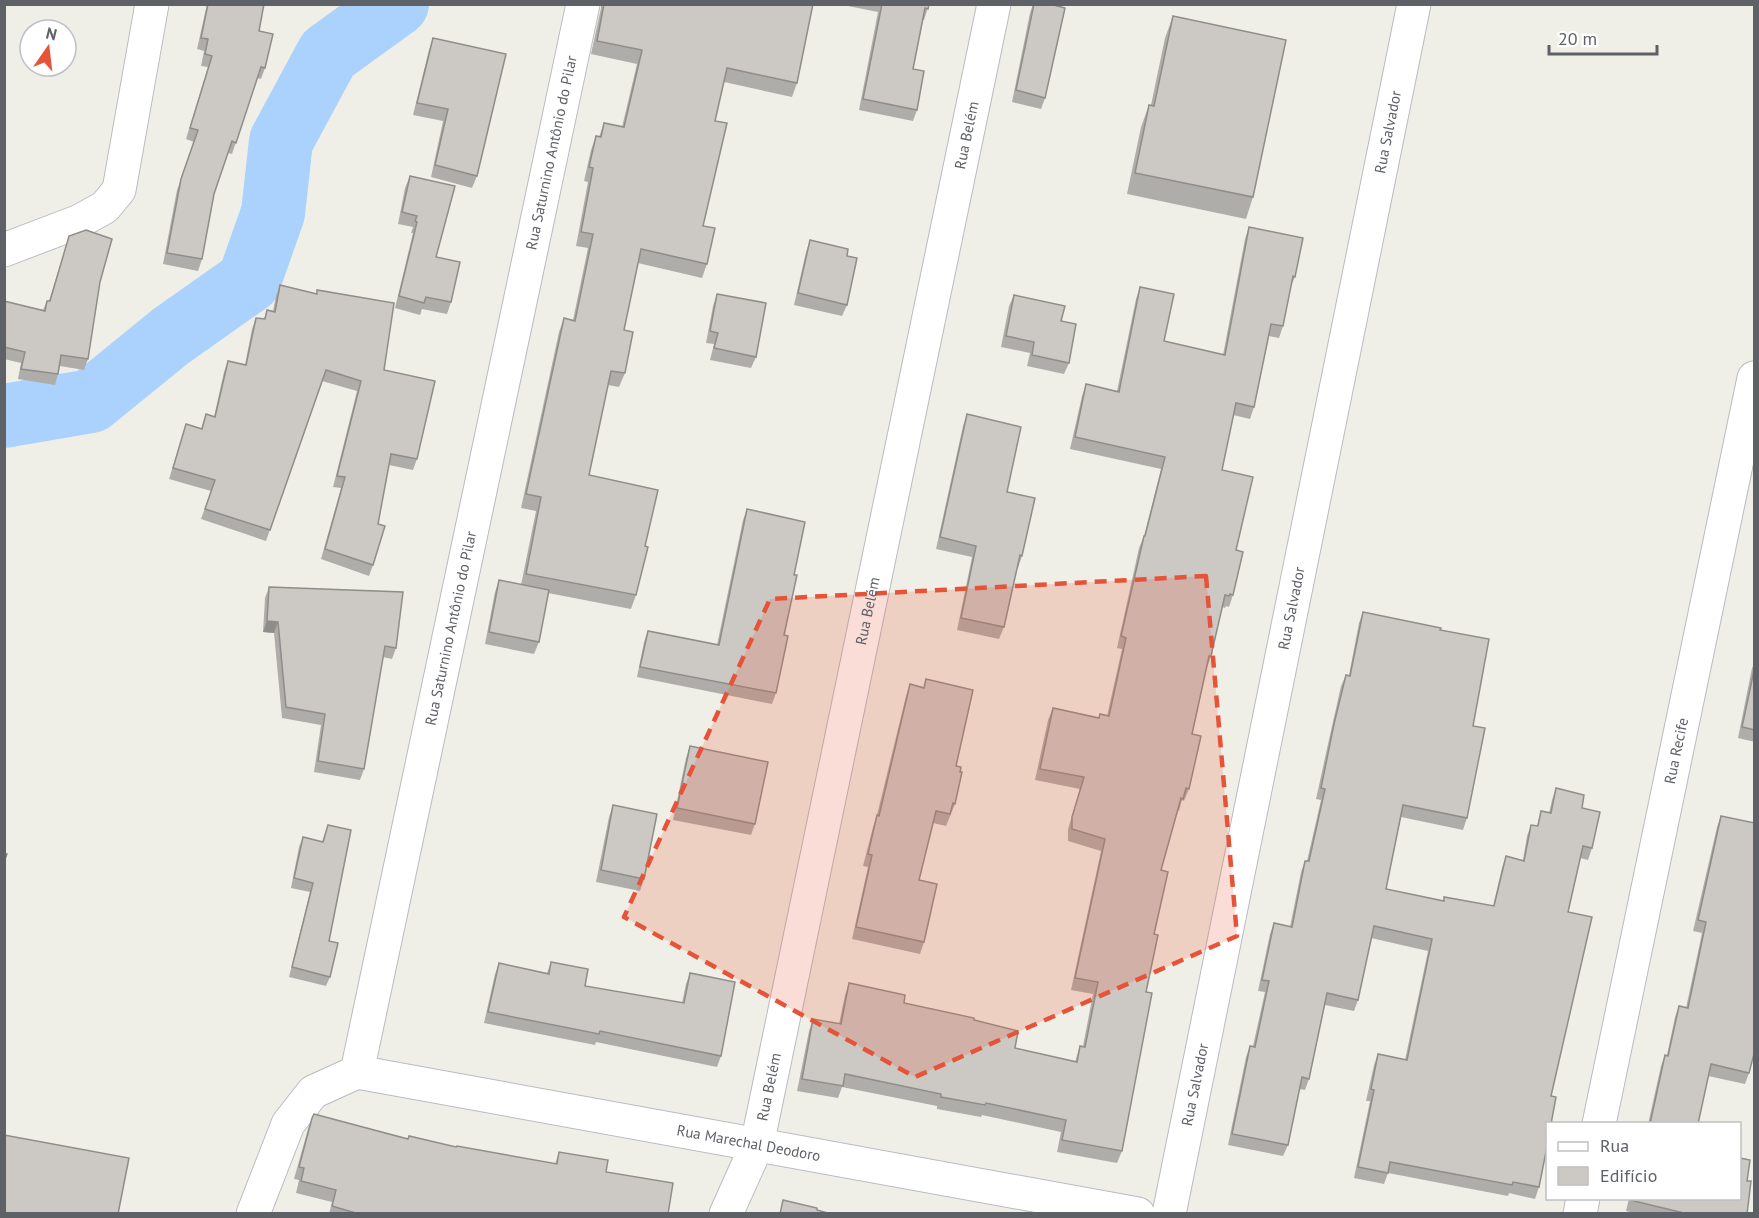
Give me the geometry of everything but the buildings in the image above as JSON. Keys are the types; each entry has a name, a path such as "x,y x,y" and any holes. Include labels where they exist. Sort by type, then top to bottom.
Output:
{"street":[{"path":"4,250 80,221 105,207 118,190 152,4"},
{"name":"Rua Saturnino Antônio do Pilar","path":"357,1072 583,4"},
{"name":"Rua Belém","path":"726,1214 757,1145 994,4"},
{"name":"Rua Salvador","path":"1169,1214 1414,4"},
{"name":"Rua Recife","path":"1599,1122 1755,378"},
{"path":"253,1214 288,1124 313,1092 357,1072"},
{"name":"Rua Marechal Deodoro","path":"357,1072 1138,1214"}],"highlighted area":[{"path":"1206,576 1237,936 915,1077 624,917 770,599"}],"waterway":[{"path":"4,416 91,401 171,336 249,281 273,213 281,141 328,54 397,4"}]}
